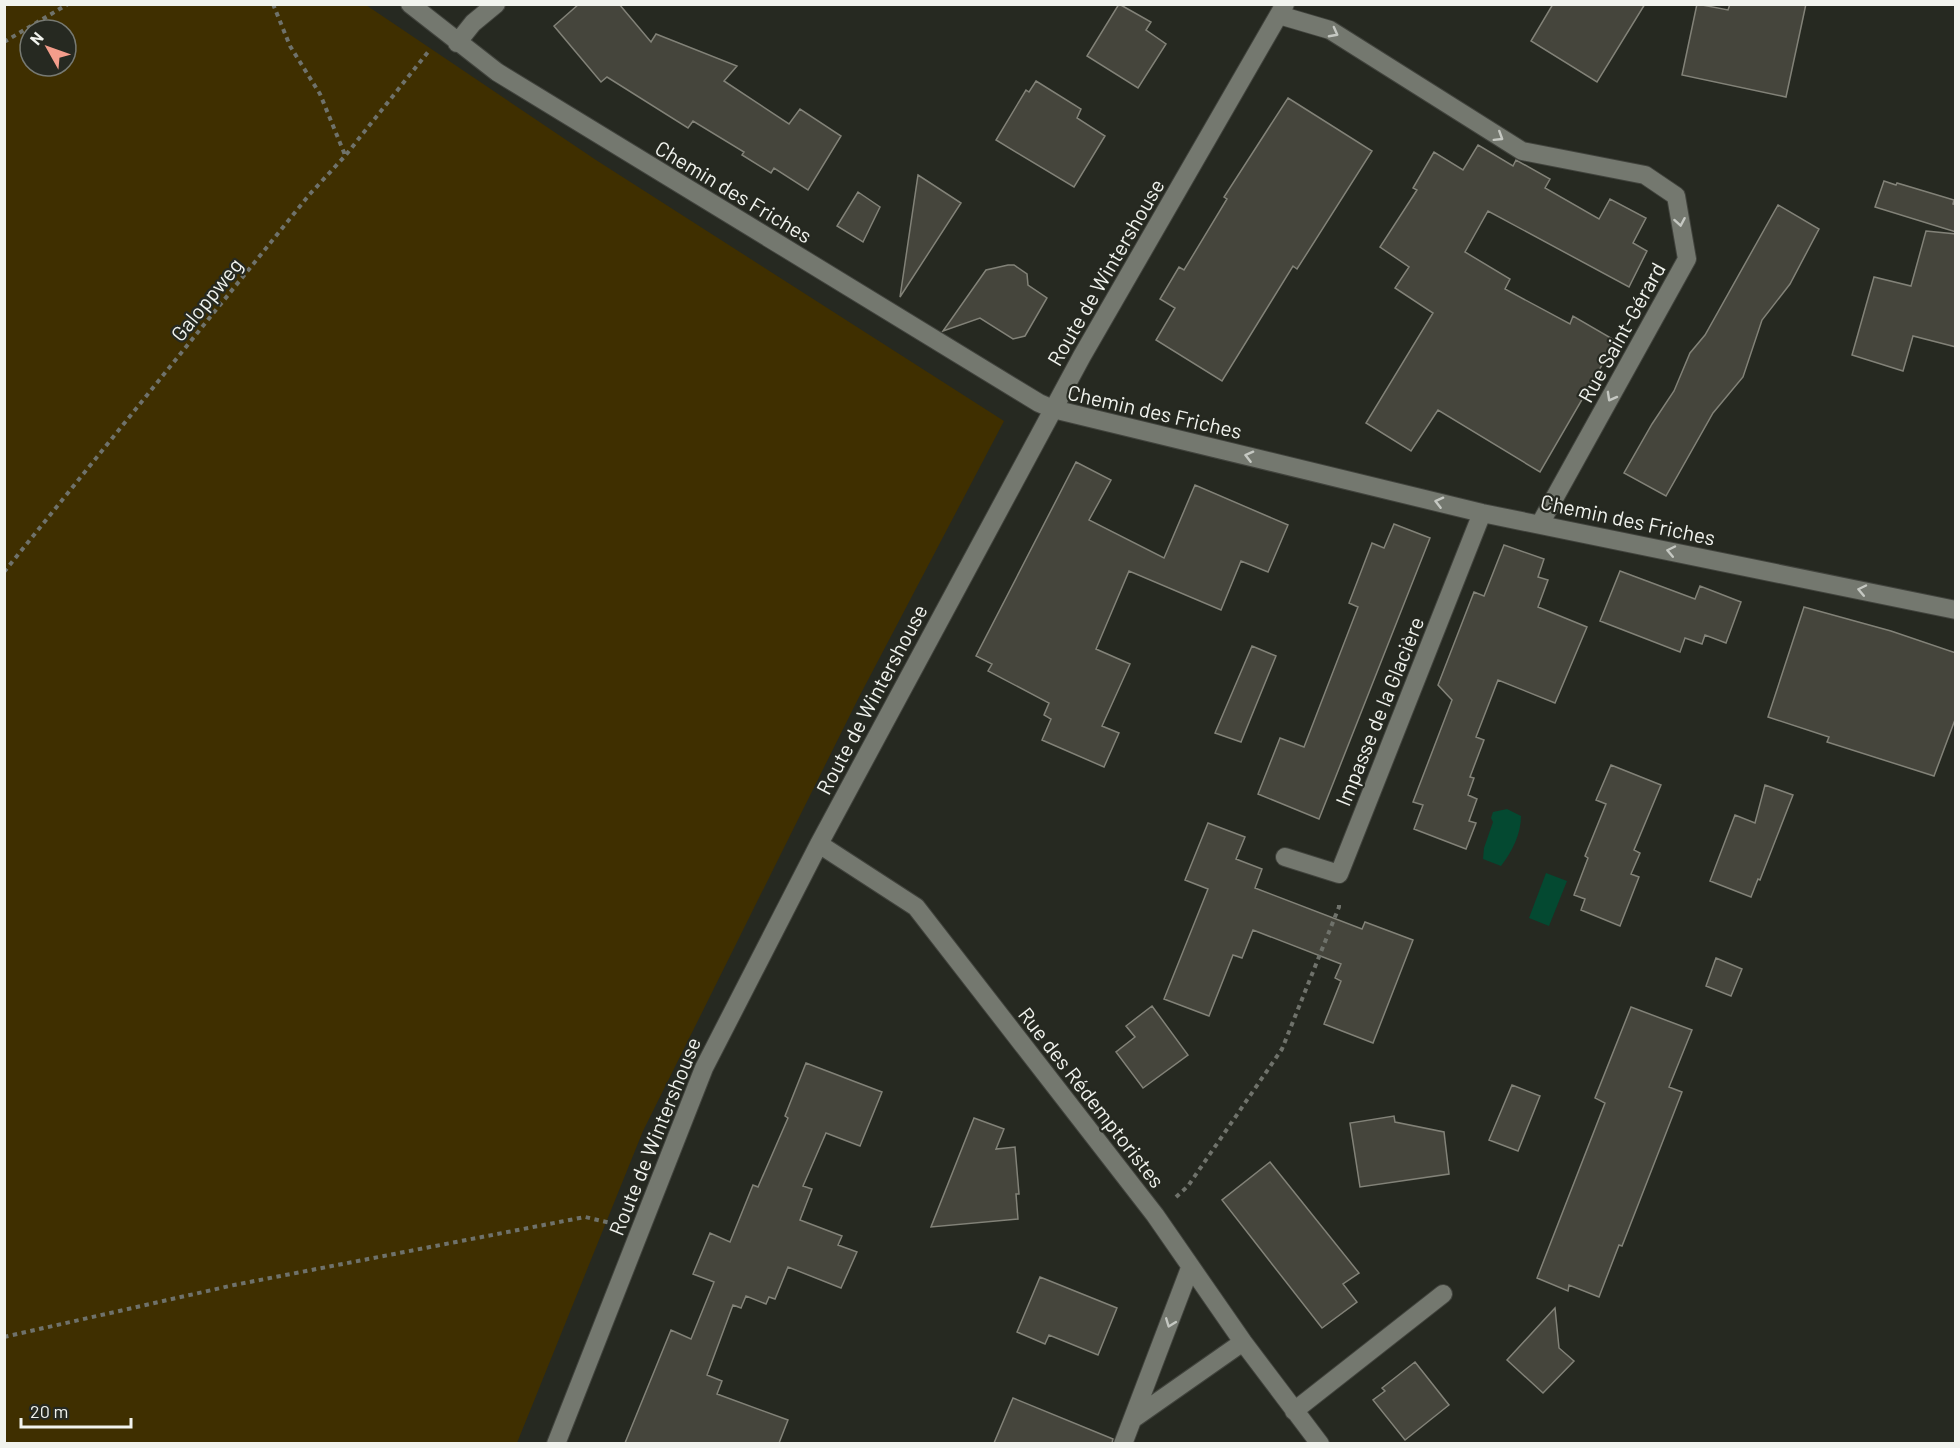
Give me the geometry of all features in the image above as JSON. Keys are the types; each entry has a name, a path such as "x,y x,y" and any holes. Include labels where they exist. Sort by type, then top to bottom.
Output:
{"street":[{"name":"Chemin des Friches","path":"410,4 457,43 517,85 1039,403 1053,409 1482,513 1956,610"},
{"path":"457,43 474,23 496,4"},
{"name":"Route de Wintershouse","path":"556,1443 704,1068 819,844 1053,409 1282,10"},
{"name":"Rue Saint-Gérard","path":"1282,10 1330,30 1522,152 1645,175 1676,196 1687,259 1540,524"},
{"name":"Impasse de la Glacière","path":"1339,874 1482,513"},
{"name":"Rue des Rédemptoristes","path":"819,844 916,907 1155,1215 1243,1342 1320,1443"},
{"path":"1285,857 1339,874"},
{"path":"1123,1443 1191,1268"},
{"path":"1294,1411 1443,1294"},
{"path":"1133,1419 1243,1342"}],"path":[{"path":"4,42 68,4"},
{"path":"273,4 290,46 320,94 345,156"},
{"name":"Galoppweg","path":"4,572 309,195 345,156 432,47"},
{"path":"1155,1215 1188,1186 1282,1049 1339,908 1339,874"},
{"path":"4,1337 234,1285 585,1217 640,1229"}],"shaded area":[{"path":"5,4 366,5 596,160 1004,421 858,699 643,1131 517,1443 5,1443"},
{"path":"1507,809 1521,816 1521,823 1509,855 1501,866 1483,859 1484,848 1493,822 1491,818 1493,812"},
{"path":"1546,873 1567,881 1549,926 1529,918"}],"building":[{"path":"579,4 619,4 651,42 656,34 737,66 724,81 789,124 800,109 841,136 808,190 774,168 771,173 742,155 744,152 693,121 688,128 607,77 601,82 554,26"},
{"path":"1119,4 1151,22 1146,30 1166,44 1138,88 1087,56"},
{"path":"1553,4 1645,4 1597,82 1531,41"},
{"path":"1697,4 1728,10 1730,4 1806,4 1786,97 1682,75"},
{"path":"1036,81 1081,109 1077,118 1105,136 1074,187 996,140 1026,90 1029,92"},
{"path":"1288,98 1372,151 1297,269 1293,266 1222,381 1156,340 1175,308 1160,299 1179,267 1184,270 1227,199 1224,197"},
{"path":"1478,145 1513,166 1516,160 1550,179 1545,188 1599,219 1610,199 1646,218 1633,243 1647,251 1629,287 1488,211 1465,252 1510,279 1505,289 1570,324 1573,316 1616,341 1540,472 1438,410 1411,451 1366,423 1433,313 1395,288 1409,267 1380,247 1417,190 1413,188 1434,152 1463,170"},
{"path":"918,175 961,203 900,297"},
{"path":"1884,181 1954,200 1956,232 1875,207"},
{"path":"858,192 880,207 863,242 837,226"},
{"path":"1778,205 1819,229 1790,284 1762,320 1743,377 1713,413 1666,496 1624,473 1674,391 1690,353 1705,335"},
{"path":"1926,231 1956,234 1956,347 1913,336 1903,371 1852,355 1874,277 1911,286"},
{"path":"1014,265 1027,274 1028,285 1047,298 1025,336 1013,339 980,318 943,331 986,270"},
{"path":"1076,462 1111,480 1089,520 1164,558 1195,485 1288,525 1268,572 1241,561 1221,610 1129,571 1096,649 1130,664 1102,726 1119,733 1104,767 1042,740 1051,719 1044,715 1049,703 988,671 992,664 976,656"},
{"path":"1394,524 1430,538 1319,819 1258,794 1280,738 1304,747 1358,607 1349,603 1372,543 1384,548"},
{"path":"1504,545 1544,559 1538,577 1548,580 1538,607 1587,627 1555,703 1498,680 1476,737 1484,740 1470,777 1474,778 1468,795 1477,799 1469,821 1476,823 1466,849 1414,829 1423,805 1413,802 1452,700 1438,685 1474,592 1484,596"},
{"path":"1620,571 1695,599 1700,586 1741,602 1726,643 1705,635 1702,644 1685,638 1680,652 1600,621"},
{"path":"1804,607 1891,631 1956,653 1956,717 1934,776 1827,742 1829,737 1768,717"},
{"path":"1252,646 1276,656 1241,742 1215,733"},
{"path":"1611,765 1661,785 1634,850 1640,853 1631,874 1639,877 1620,926 1581,910 1585,899 1574,895 1588,858 1585,856 1606,804 1596,800"},
{"path":"1765,785 1793,795 1760,880 1758,879 1751,897 1710,881 1735,815 1755,823"},
{"path":"1208,823 1245,837 1236,859 1262,869 1255,888 1362,929 1365,922 1413,940 1373,1043 1324,1024 1341,981 1335,978 1341,964 1253,930 1242,958 1233,955 1209,1016 1164,999 1208,889 1185,880"},
{"path":"1716,958 1742,969 1731,996 1706,986"},
{"path":"1152,1006 1188,1055 1143,1088 1116,1052 1135,1037 1126,1026"},
{"path":"1631,1007 1692,1030 1669,1087 1682,1092 1622,1246 1619,1245 1599,1297 1569,1285 1568,1291 1537,1278 1605,1103 1595,1098"},
{"path":"806,1063 882,1092 860,1146 826,1133 803,1186 812,1189 800,1220 842,1236 838,1245 857,1252 841,1288 788,1267 775,1299 769,1297 766,1304 746,1296 741,1308 733,1305 707,1375 722,1381 717,1394 788,1420 779,1443 625,1443 671,1330 691,1339 714,1282 693,1274 710,1233 730,1242 753,1185 758,1187 788,1118 785,1116"},
{"path":"1512,1085 1540,1096 1518,1151 1489,1140"},
{"path":"1394,1116 1395,1122 1444,1132 1449,1174 1360,1187 1350,1123"},
{"path":"974,1118 1004,1129 996,1149 1015,1147 1019,1194 1016,1194 1018,1219 931,1227"},
{"path":"1270,1162 1359,1273 1343,1284 1357,1302 1322,1328 1222,1200"},
{"path":"1040,1277 1117,1308 1098,1355 1049,1335 1045,1344 1017,1332"},
{"path":"1555,1308 1559,1348 1574,1361 1543,1393 1507,1360"},
{"path":"1415,1362 1449,1405 1405,1440 1373,1400 1385,1391 1382,1388"},
{"path":"1013,1398 1113,1439 1112,1443 994,1443"}]}
